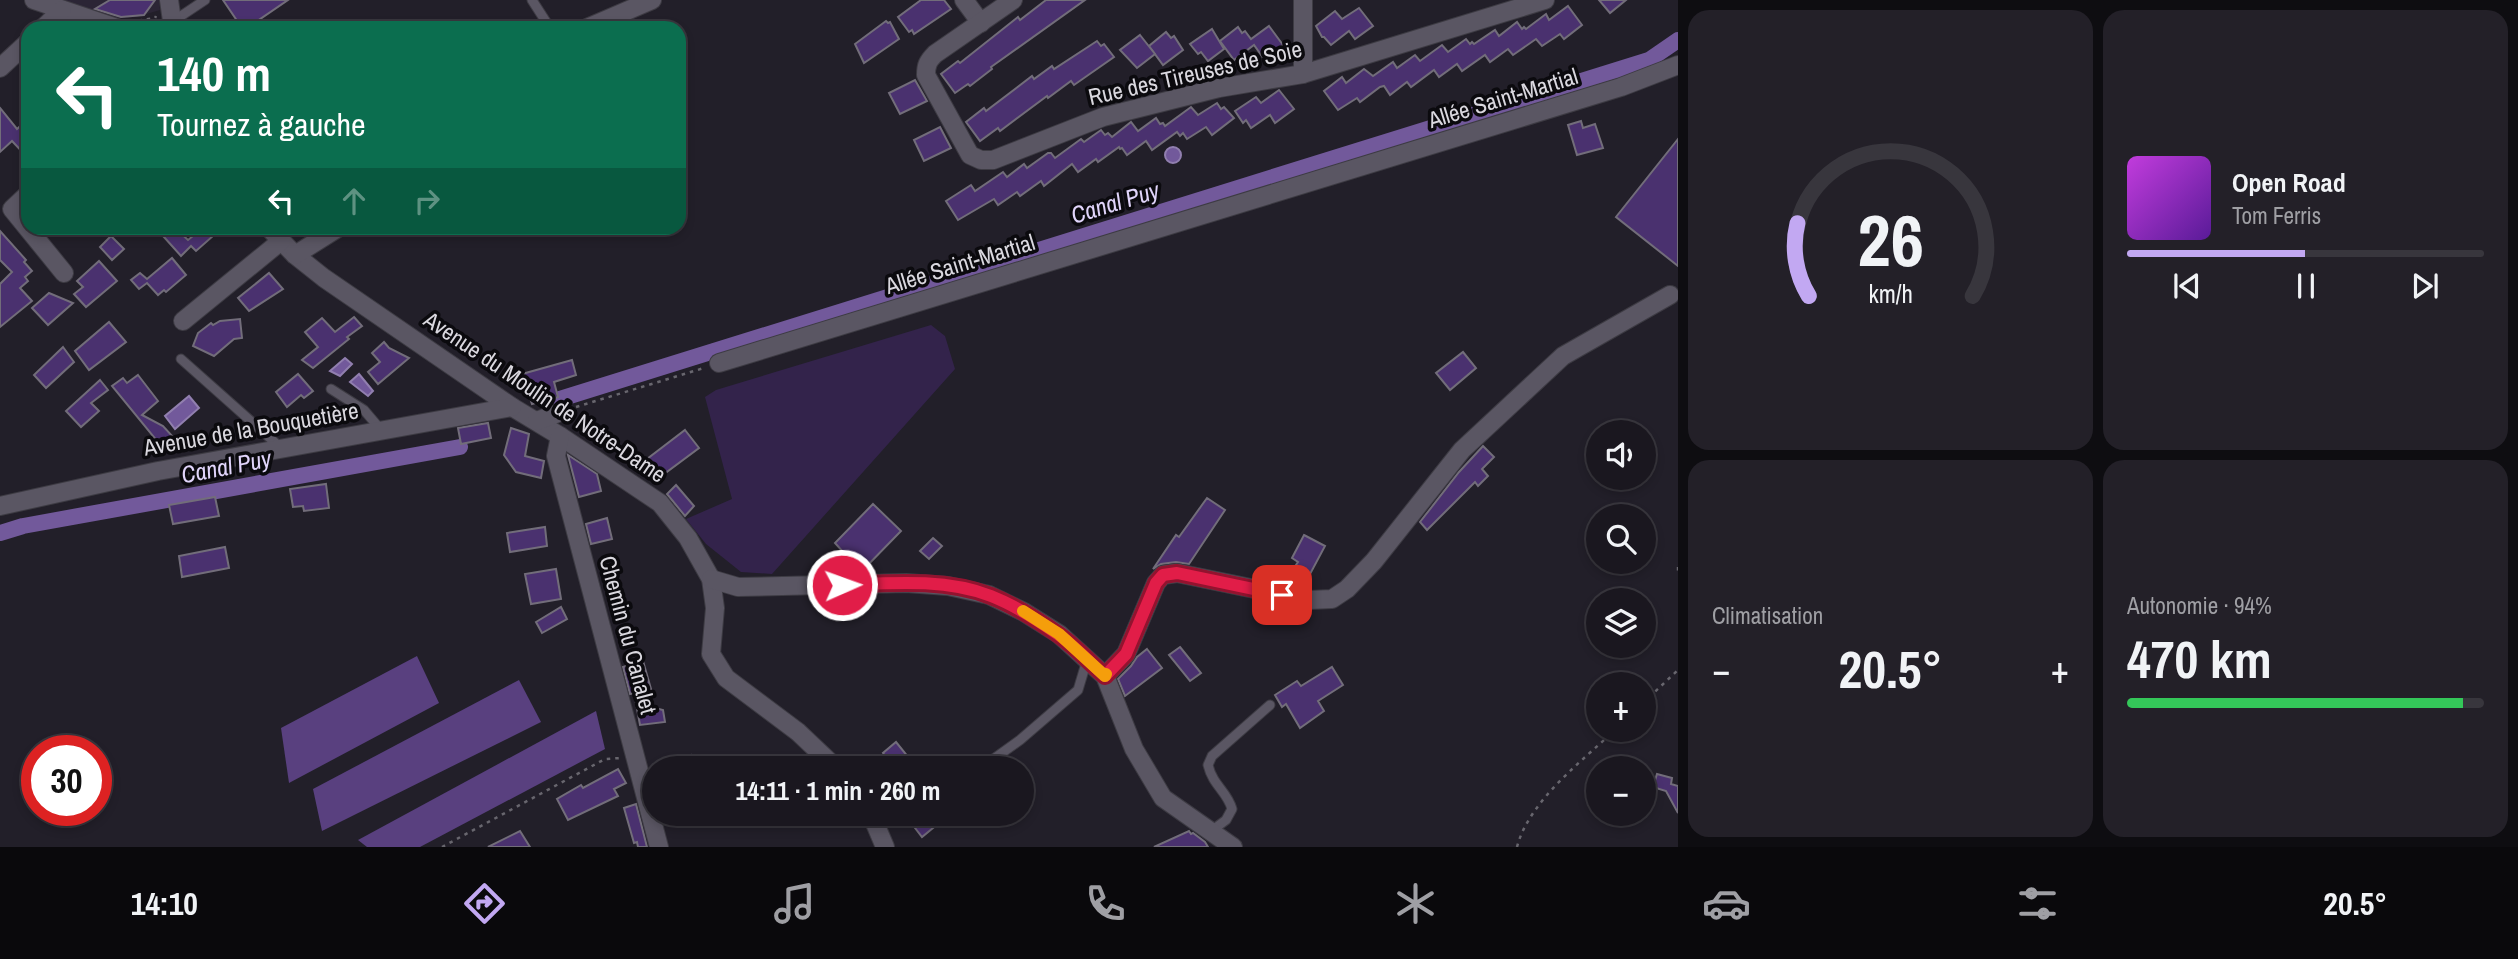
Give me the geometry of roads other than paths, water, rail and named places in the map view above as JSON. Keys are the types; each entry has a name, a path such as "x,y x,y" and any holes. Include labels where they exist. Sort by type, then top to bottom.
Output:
{"street":[{"path":"34,0 96,21"},
{"path":"169,0 172,21"},
{"path":"603,21 652,0"},
{"path":"964,0 981,23 1013,0"},
{"path":"1303,0 1303,74"},
{"name":"Rue des Tireuses de Soie","path":"981,23 935,54 928,61 926,75 970,155 981,160 993,160 1103,117 1219,88 1303,74 1505,6 1545,0"},
{"path":"50,21 62,10"},
{"path":"0,68 21,48"},
{"name":"Allée Saint-Martial","path":"719,363 1621,87 1678,65"},
{"path":"21,201 12,209 21,220"},
{"path":"33,235 64,273"},
{"path":"183,321 274,235"},
{"name":"Avenue du Moulin de Notre-Dame","path":"276,235 295,255 324,278 512,407 660,503 688,538 712,579 715,608 711,654 726,678 798,732 823,756"},
{"path":"295,255 327,235"},
{"path":"1105,676 1126,654 1156,583 1163,575 1177,573 1309,600 1332,599 1347,589 1374,561 1462,450 1563,356 1671,295"},
{"name":"Avenue de la Bouquetière","path":"0,506 158,471 512,407"},
{"path":"537,421 563,411"},
{"name":"Chemin du Canalet","path":"560,436 555,456 659,847"},
{"path":"712,579 738,587 906,583 948,586 989,595 1024,612 1059,634 1105,676 1134,749 1163,798 1233,847"},
{"path":"876,826 885,847"}],"lane":[{"path":"177,21 205,0"},
{"path":"532,0 546,21"},
{"path":"181,359 282,448"},
{"path":"331,389 364,410 380,430"},
{"path":"998,756 1078,690 1087,660"},
{"path":"1210,832 1226,820 1232,809 1229,800 1211,779 1208,765 1212,756 1270,705"}],"waterway":[{"name":"Canal Puy","path":"560,399 1649,60 1678,40"},
{"name":"Canal Puy","path":"0,533 23,526 460,447"}]}
